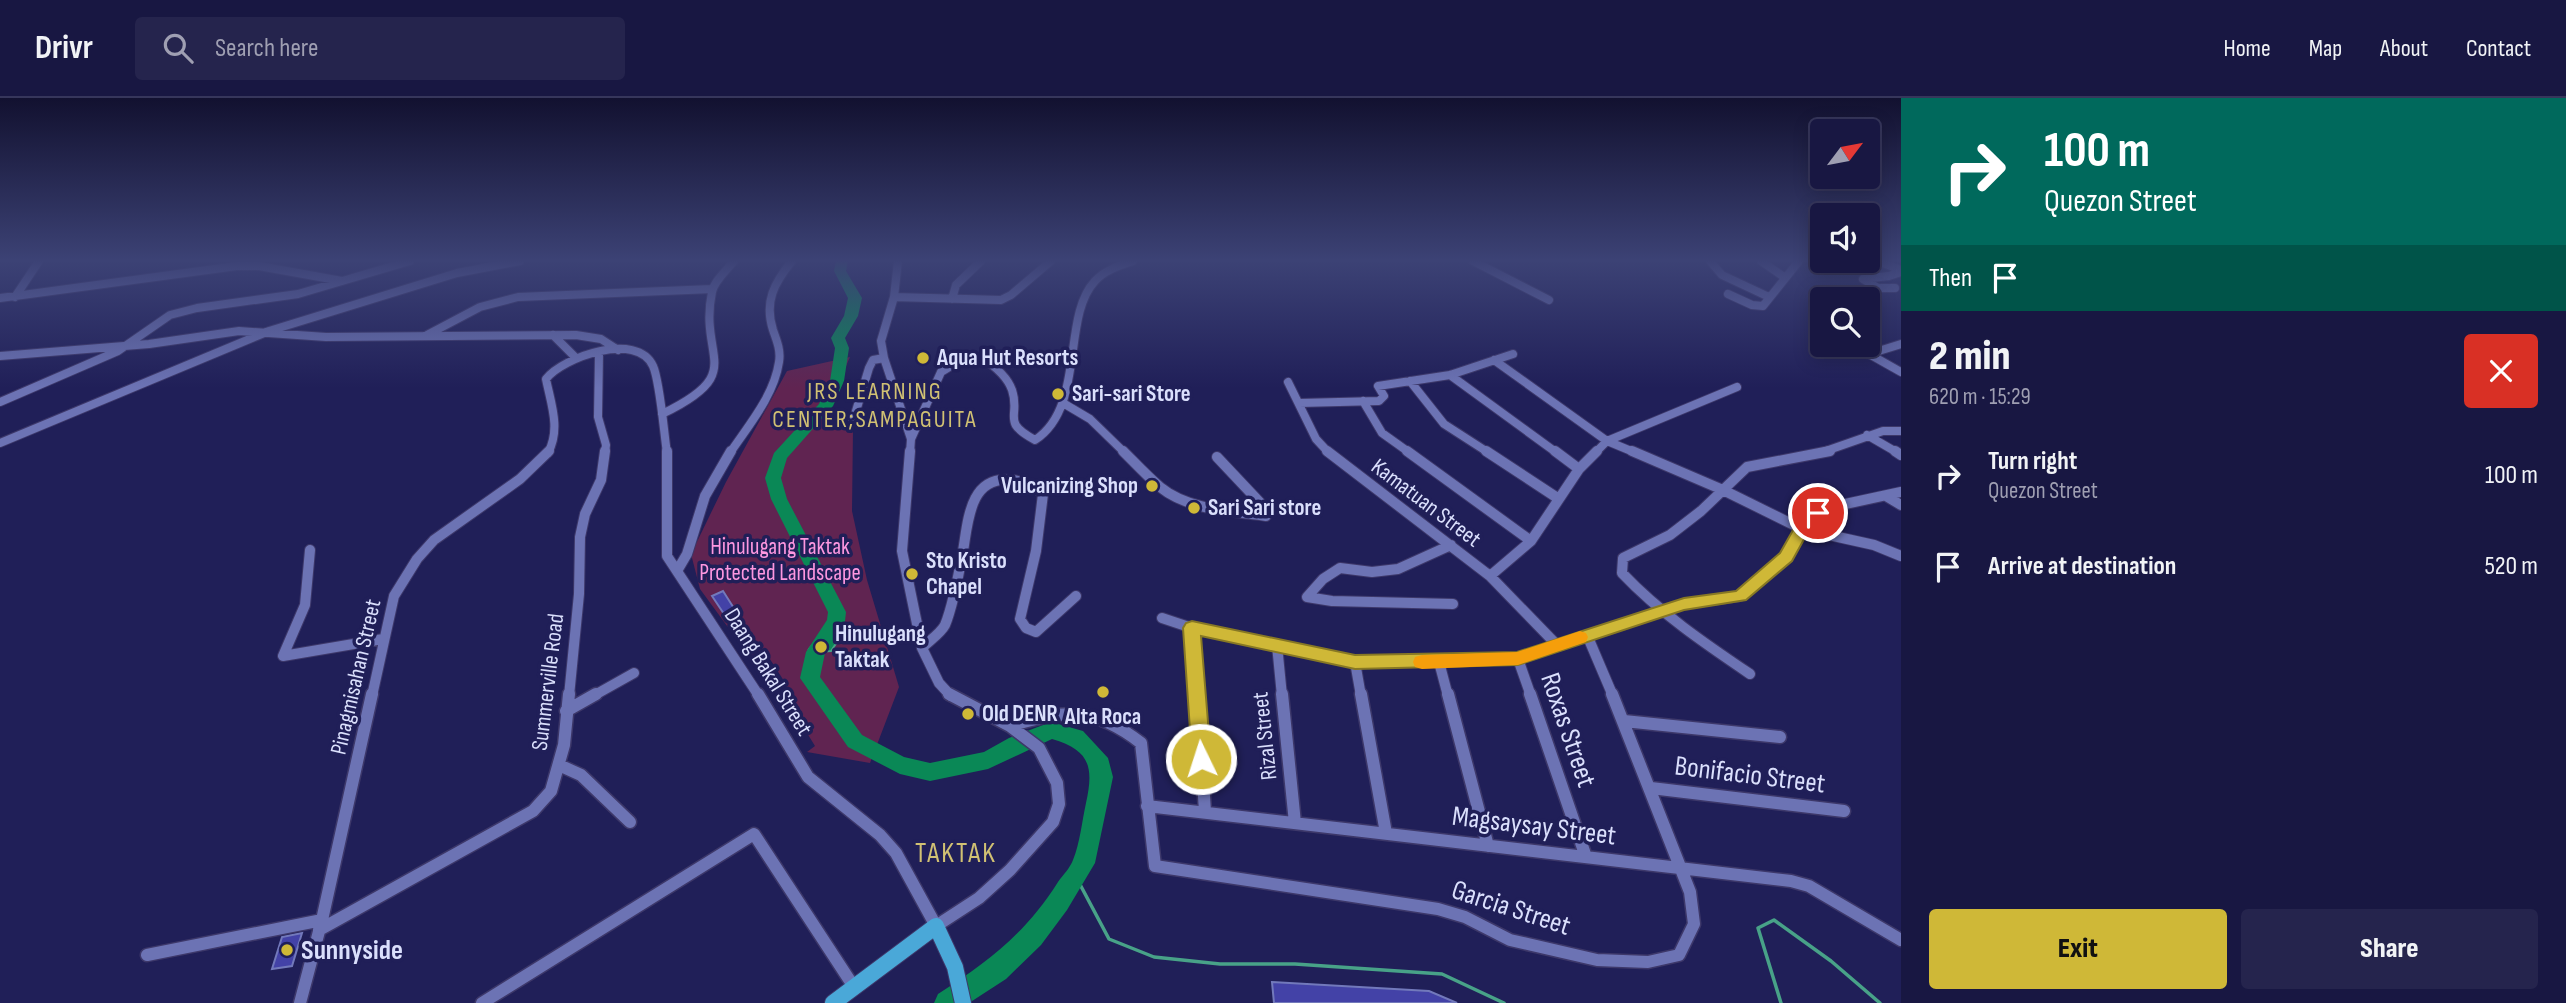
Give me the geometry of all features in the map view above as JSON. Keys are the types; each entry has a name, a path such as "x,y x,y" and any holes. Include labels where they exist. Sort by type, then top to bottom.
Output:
{"main road":[{"path":"833,1003 936,926 955,967 963,1003"}],"street":[{"path":"0,402 130,345 155,323 170,315 242,303"},
{"path":"0,443 269,331 359,303"},
{"path":"427,336 480,307 494,303"},
{"path":"662,414 697,398 711,377 715,357 713,303"},
{"path":"677,571 688,553 704,498 770,390 779,368 781,350 769,313 770,303"},
{"path":"892,303 881,341 884,358 911,439"},
{"path":"936,926 987,891 1038,843 1054,822 1059,804 1058,783 1039,748 1012,728 953,698 939,683 922,649 902,551 911,439 941,372 959,360 982,358 996,367 1012,390 1013,420 1018,431 1035,440 1047,434 1063,403 1082,303"},
{"path":"1749,303 1758,307 1765,303"},
{"path":"0,356 130,345 239,331 326,337 554,335 593,337 607,341 618,350"},
{"path":"554,335 575,357"},
{"path":"1900,345 1869,354 1901,372"},
{"name":"Pinagmisahan Street","path":"300,1003 321,925 394,596 404,578 433,541 517,481 550,453 554,433 546,379 563,362 575,357 618,350 637,352 654,367 668,458 667,556 677,571"},
{"name":"Summerville Road","path":"147,956 321,925 533,811 551,791 559,765 566,711 579,594 580,537 585,514 601,480 606,445 598,417 600,353"},
{"path":"1299,403 1379,401 1383,398 1378,386 1450,375 1513,354"},
{"path":"853,421 869,368 873,360 884,358"},
{"path":"1494,360 1607,441 1723,490 1802,529 1874,545 1901,556"},
{"path":"1450,375 1579,469"},
{"path":"1410,381 1444,424 1559,499"},
{"name":"Kamatuan Street","path":"1288,382 1324,449 1490,576 1556,644"},
{"path":"1490,576 1531,541 1579,469 1607,441 1737,387"},
{"path":"1363,401 1382,433 1531,541"},
{"path":"1063,403 1090,419 1161,488 1178,498 1200,506 1266,516 1266,509 1217,457"},
{"path":"1750,674 1686,632 1661,611 1622,573 1623,558 1670,535 1747,467 1832,451 1883,430 1901,431"},
{"path":"1867,435 1901,455"},
{"path":"922,649 944,627 970,507 976,494 992,482 1002,479 1028,481 1043,494 1036,551 1020,620 1026,628 1036,632 1076,596"},
{"path":"1162,618 1192,628 1355,662 1518,659 1556,644 1684,604 1740,596 1786,557 1802,529 1818,513 1827,508 1901,492"},
{"path":"1886,496 1901,505"},
{"path":"1451,545 1410,566 1370,574 1340,568 1322,579 1307,597 1332,601 1453,604"},
{"path":"310,550 305,605 284,656 383,639"},
{"name":"Daang Bakal Street","path":"677,571 735,656 808,777 880,835 896,853 936,926"},
{"path":"1192,628 1205,811"},
{"name":"Garcia Street","path":"1147,806 1155,866 1438,909 1465,917 1510,940 1597,960 1648,962 1679,955 1694,924 1690,892 1651,788 1587,635"},
{"name":"Rizal Street","path":"1277,645 1295,822"},
{"name":"Roxas Street","path":"1518,659 1586,857"},
{"path":"1355,662 1386,833"},
{"path":"1439,662 1488,846"},
{"path":"566,711 634,673"},
{"path":"1012,728 1033,718 1070,711 1095,716 1121,726 1141,743 1147,806"},
{"path":"1624,721 1780,737"},
{"path":"559,765 581,775 629,822"},
{"name":"Bonifacio Street","path":"1651,788 1844,811"},
{"name":"Magsaysay Street","path":"1147,806 1791,881 1809,886 1901,940"},
{"path":"481,1003 754,834 854,987"}],"green space":[{"name":"Hinulugang Taktak Protected Landscape","path":"850,357 832,398 827,427 853,429 852,511 867,580 899,687 870,763 807,752 815,746 778,686 784,681 768,656 749,656 700,589 691,554 726,482 787,371"}],"shaded area":[{"path":"834,601 842,612 837,642 831,651 816,652 809,649 831,622"}],"building":[{"path":"723,591 744,624 734,629 712,596"},
{"name":"Sunnyside","path":"302,933 292,966 272,969 282,937"},
{"path":"1272,982 1429,991 1457,1003 1274,1003"}],"waterway":[{"path":"854,303 851,316 838,338 842,348 837,381 826,406 780,457 773,478 779,499 837,612 836,621 816,652 810,678 855,741 900,765 930,772 988,760 1016,744 1051,730 1076,737 1097,758 1102,777 1084,863 1059,902 1032,937 997,970 947,1003"},
{"path":"1075,875 1109,939 1154,957 1220,964 1295,964 1442,974 1504,1003"},
{"path":"1781,1003 1758,928 1774,920 1831,961 1880,1003"}],"slow traffic":[{"path":"1422,662 1518,659 1580,637"}],"place":[{"name":"Aqua Hut Resorts","path":"923,358"},
{"name":"Sari-sari Store","path":"1058,394"},
{"name":"Vulcanizing Shop","path":"1152,486"},
{"name":"Sari Sari store","path":"1194,508"},
{"name":"Sto Kristo Chapel","path":"912,574"},
{"name":"Hinulugang Taktak","path":"821,647"},
{"name":"Alta Roca","path":"1103,692"},
{"name":"Old DENR","path":"968,714"},
{"name":"Sunnyside","path":"287,950"}],"district":[{"name":"JRS LEARNING CENTER;SAMPAGUITA","path":"875,405"},
{"name":"TAKTAK","path":"956,853"}],"route":[{"path":"1201,759 1192,628 1355,662 1518,659 1556,644 1612,629 1684,604 1740,596 1786,557 1802,529 1818,513"}]}
